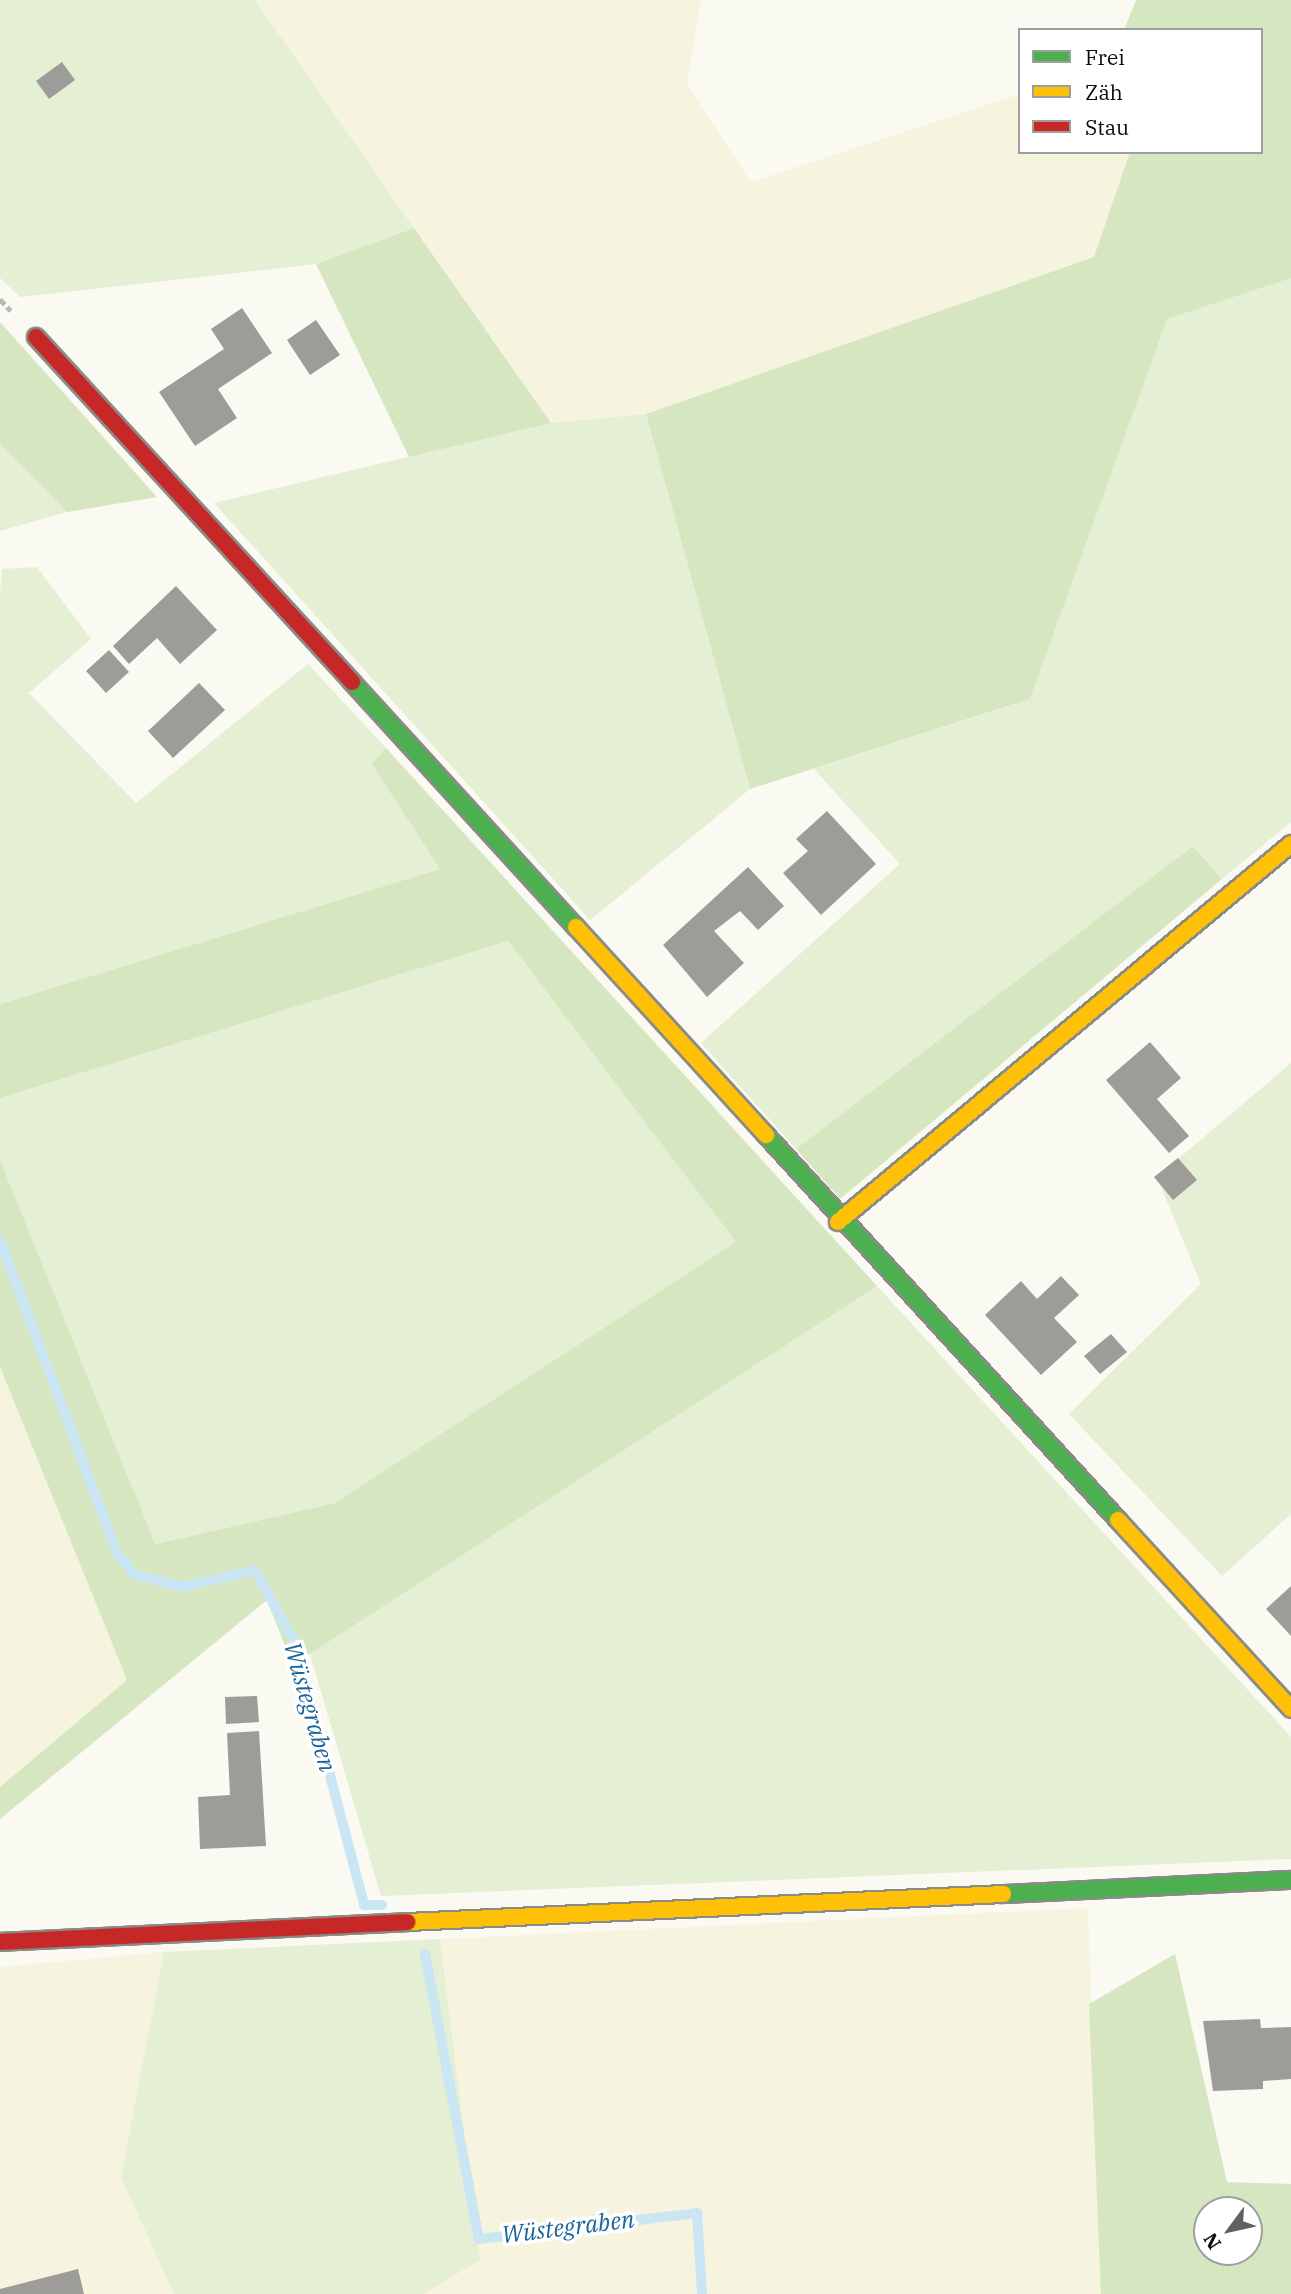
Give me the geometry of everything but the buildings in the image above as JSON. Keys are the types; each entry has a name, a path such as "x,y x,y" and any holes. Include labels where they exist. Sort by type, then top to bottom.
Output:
{"street":[{"path":"36,337 838,1222 1291,1709"},
{"path":"838,1222 1291,844"},
{"path":"0,1941 1291,1880"}],"shaded area":[{"path":"255,0 701,0 687,84 751,182 1018,95 1018,154 1129,154 1094,257 646,414 551,423"},
{"path":"0,1367 127,1680 0,1787"},
{"path":"1088,1908 1102,2294 423,2294 480,2260 440,1939"},
{"path":"164,1952 121,2177 174,2294 0,2294 0,1967"}],"green space":[{"path":"0,0 255,0 414,228 316,264 20,297 0,278"},
{"path":"1136,0 1291,0 1291,278 1167,319 1030,699 750,789 646,414 1094,257 1129,154 1263,154 1263,28 1125,28"},
{"path":"414,228 551,423 409,457 316,264"},
{"path":"1291,278 1291,822 1222,879 1193,846 796,1149 701,1043 900,864 814,769 1030,699 1167,318"},
{"path":"0,322 157,497 67,512 0,444"},
{"path":"646,414 750,789 590,920 214,503 551,423"},
{"path":"0,444 67,512 0,531"},
{"path":"37,567 91,639 29,693 136,803 308,664 386,748 373,764 440,869 0,1004 2,569"},
{"path":"386,748 877,1286 310,1654 290,1659 267,1600 0,1819 0,1787 127,1680 0,1367 0,1160 155,1544 335,1503 736,1242 508,941 0,1098 0,1004 440,869 372,764"},
{"path":"1193,846 1222,879 840,1199 796,1149"},
{"path":"508,941 737,1242 335,1503 154,1544 0,1160 0,1098"},
{"path":"1291,1063 1291,1514 1222,1576 1069,1414 1201,1284 1157,1177"},
{"path":"877,1286 1291,1737 1291,1859 381,1896 310,1654"},
{"path":"440,1939 480,2260 423,2294 174,2294 121,2177 164,1952"},
{"path":"1175,1954 1227,2182 1291,2184 1291,2294 1101,2294 1089,2004"}],"waterway":[{"name":"Wüstegraben","path":"0,1240 118,1555 134,1574 182,1587 255,1570 295,1643 364,1905 382,1905"},
{"name":"Wüstegraben","path":"425,1954 479,2239 697,2213 702,2294"}],"traffic: fast":[{"path":"352,682 576,927"},
{"path":"766,1135 1118,1520"},
{"path":"1003,1894 1291,1880"}],"traffic: slow":[{"path":"838,1222 1291,844"},
{"path":"576,927 766,1135"},
{"path":"1118,1520 1291,1709"},
{"path":"408,1922 1003,1894"}],"traffic: jam":[{"path":"36,337 352,682"},
{"path":"0,1942 408,1922"}]}
